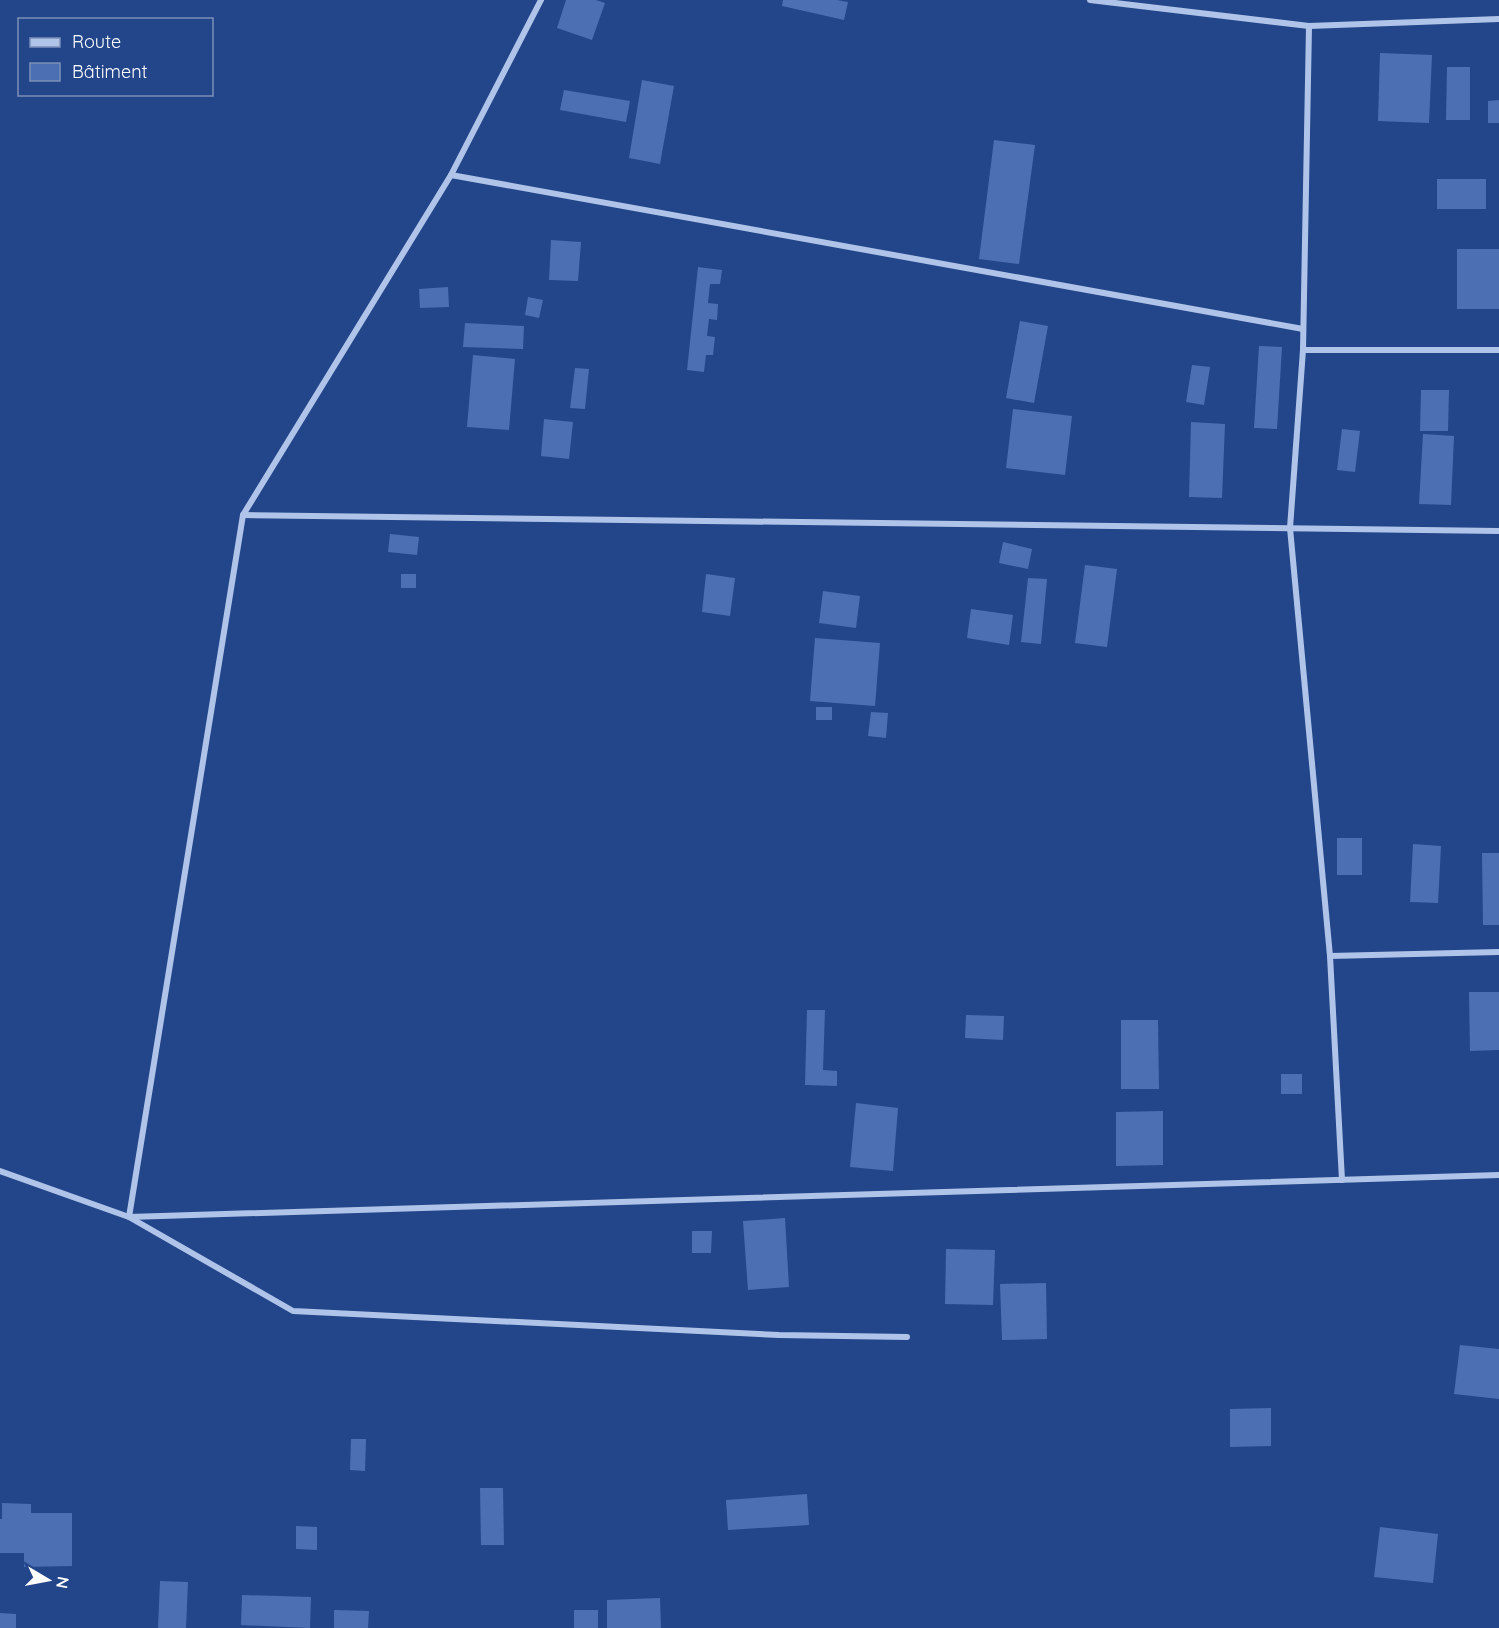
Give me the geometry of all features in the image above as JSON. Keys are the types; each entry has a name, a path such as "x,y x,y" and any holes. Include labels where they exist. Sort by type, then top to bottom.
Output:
{"street":[{"path":"129,1216 243,515 451,175 541,0"},
{"path":"1090,0 1309,26 1499,19"},
{"path":"1309,26 1303,350 1290,528 1330,956 1342,1180"},
{"path":"451,175 1303,329"},
{"path":"1303,350 1499,350"},
{"path":"243,515 1499,531"},
{"path":"1330,956 1499,952"},
{"path":"0,1171 129,1216 293,1311 779,1335 907,1337"},
{"path":"129,1216 1499,1175"}],"building":[{"path":"566,0 596,0 605,3 592,40 557,28"},
{"path":"783,0 848,2 844,20 782,6"},
{"path":"1380,53 1432,55 1429,123 1378,121"},
{"path":"1447,67 1470,67 1470,120 1446,120"},
{"path":"642,80 674,86 660,164 629,158"},
{"path":"564,90 630,101 626,122 560,110"},
{"path":"1499,100 1499,123 1488,123 1488,101"},
{"path":"994,140 1035,145 1019,264 979,259"},
{"path":"1437,179 1486,179 1486,209 1437,209"},
{"path":"551,240 581,242 578,281 549,280"},
{"path":"1457,249 1499,249 1499,309 1457,309"},
{"path":"698,267 722,270 720,284 710,284 708,303 718,304 717,320 709,319 707,336 715,337 713,355 706,355 704,372 687,370"},
{"path":"448,287 449,307 420,308 419,289"},
{"path":"528,297 543,300 539,318 525,315"},
{"path":"1020,321 1048,326 1034,403 1006,398"},
{"path":"465,323 524,326 523,349 463,347"},
{"path":"1259,346 1282,347 1277,429 1254,428"},
{"path":"473,355 515,359 509,430 467,427"},
{"path":"1192,365 1210,367 1204,405 1186,402"},
{"path":"575,368 589,369 585,409 570,408"},
{"path":"1421,390 1449,390 1448,431 1420,431"},
{"path":"1013,409 1072,416 1065,475 1006,468"},
{"path":"544,419 573,422 569,459 541,456"},
{"path":"1191,422 1225,424 1222,498 1189,497"},
{"path":"1342,429 1360,431 1355,472 1337,470"},
{"path":"1423,434 1454,436 1451,505 1419,504"},
{"path":"390,534 419,537 417,555 388,552"},
{"path":"1003,542 1032,549 1028,569 999,563"},
{"path":"1085,565 1117,569 1107,647 1075,643"},
{"path":"401,574 416,574 416,588 401,588"},
{"path":"706,574 735,578 730,616 702,612"},
{"path":"1028,578 1047,579 1041,644 1021,642"},
{"path":"823,591 860,596 856,628 819,623"},
{"path":"971,609 1013,615 1009,645 967,638"},
{"path":"815,638 880,643 875,706 810,701"},
{"path":"816,707 832,707 832,720 816,720"},
{"path":"871,712 888,713 886,738 868,736"},
{"path":"1337,838 1362,838 1362,875 1337,875"},
{"path":"1413,844 1441,846 1438,903 1410,902"},
{"path":"1482,853 1499,853 1499,925 1483,925"},
{"path":"1469,992 1499,992 1499,1050 1470,1051"},
{"path":"807,1010 825,1010 823,1070 837,1071 837,1086 805,1085"},
{"path":"966,1015 1004,1016 1003,1040 965,1038"},
{"path":"1121,1020 1158,1020 1159,1089 1121,1089"},
{"path":"1281,1074 1302,1074 1302,1094 1281,1094"},
{"path":"856,1103 898,1108 893,1171 850,1167"},
{"path":"1163,1111 1163,1165 1116,1166 1116,1112"},
{"path":"785,1218 789,1287 748,1290 743,1221"},
{"path":"692,1231 712,1231 711,1253 692,1253"},
{"path":"946,1249 995,1250 993,1305 945,1304"},
{"path":"1046,1283 1047,1339 1002,1340 1000,1284"},
{"path":"1460,1345 1499,1349 1499,1399 1454,1394"},
{"path":"1271,1408 1271,1446 1230,1447 1230,1409"},
{"path":"351,1439 366,1439 365,1471 350,1470"},
{"path":"480,1488 503,1488 504,1545 481,1545"},
{"path":"807,1494 809,1525 728,1530 726,1500"},
{"path":"2,1503 31,1504 31,1513 72,1513 72,1566 24,1567 24,1553 0,1553"},
{"path":"296,1526 317,1527 317,1550 296,1549"},
{"path":"1380,1527 1438,1534 1433,1583 1374,1577"},
{"path":"160,1581 188,1582 186,1628 158,1628"},
{"path":"242,1595 311,1597 310,1628 241,1625"},
{"path":"660,1598 661,1628 607,1628 607,1600"},
{"path":"334,1610 369,1611 368,1628 334,1628"},
{"path":"574,1610 598,1610 598,1628 574,1628"},
{"path":"0,1613 16,1614 16,1628 0,1628"}]}
